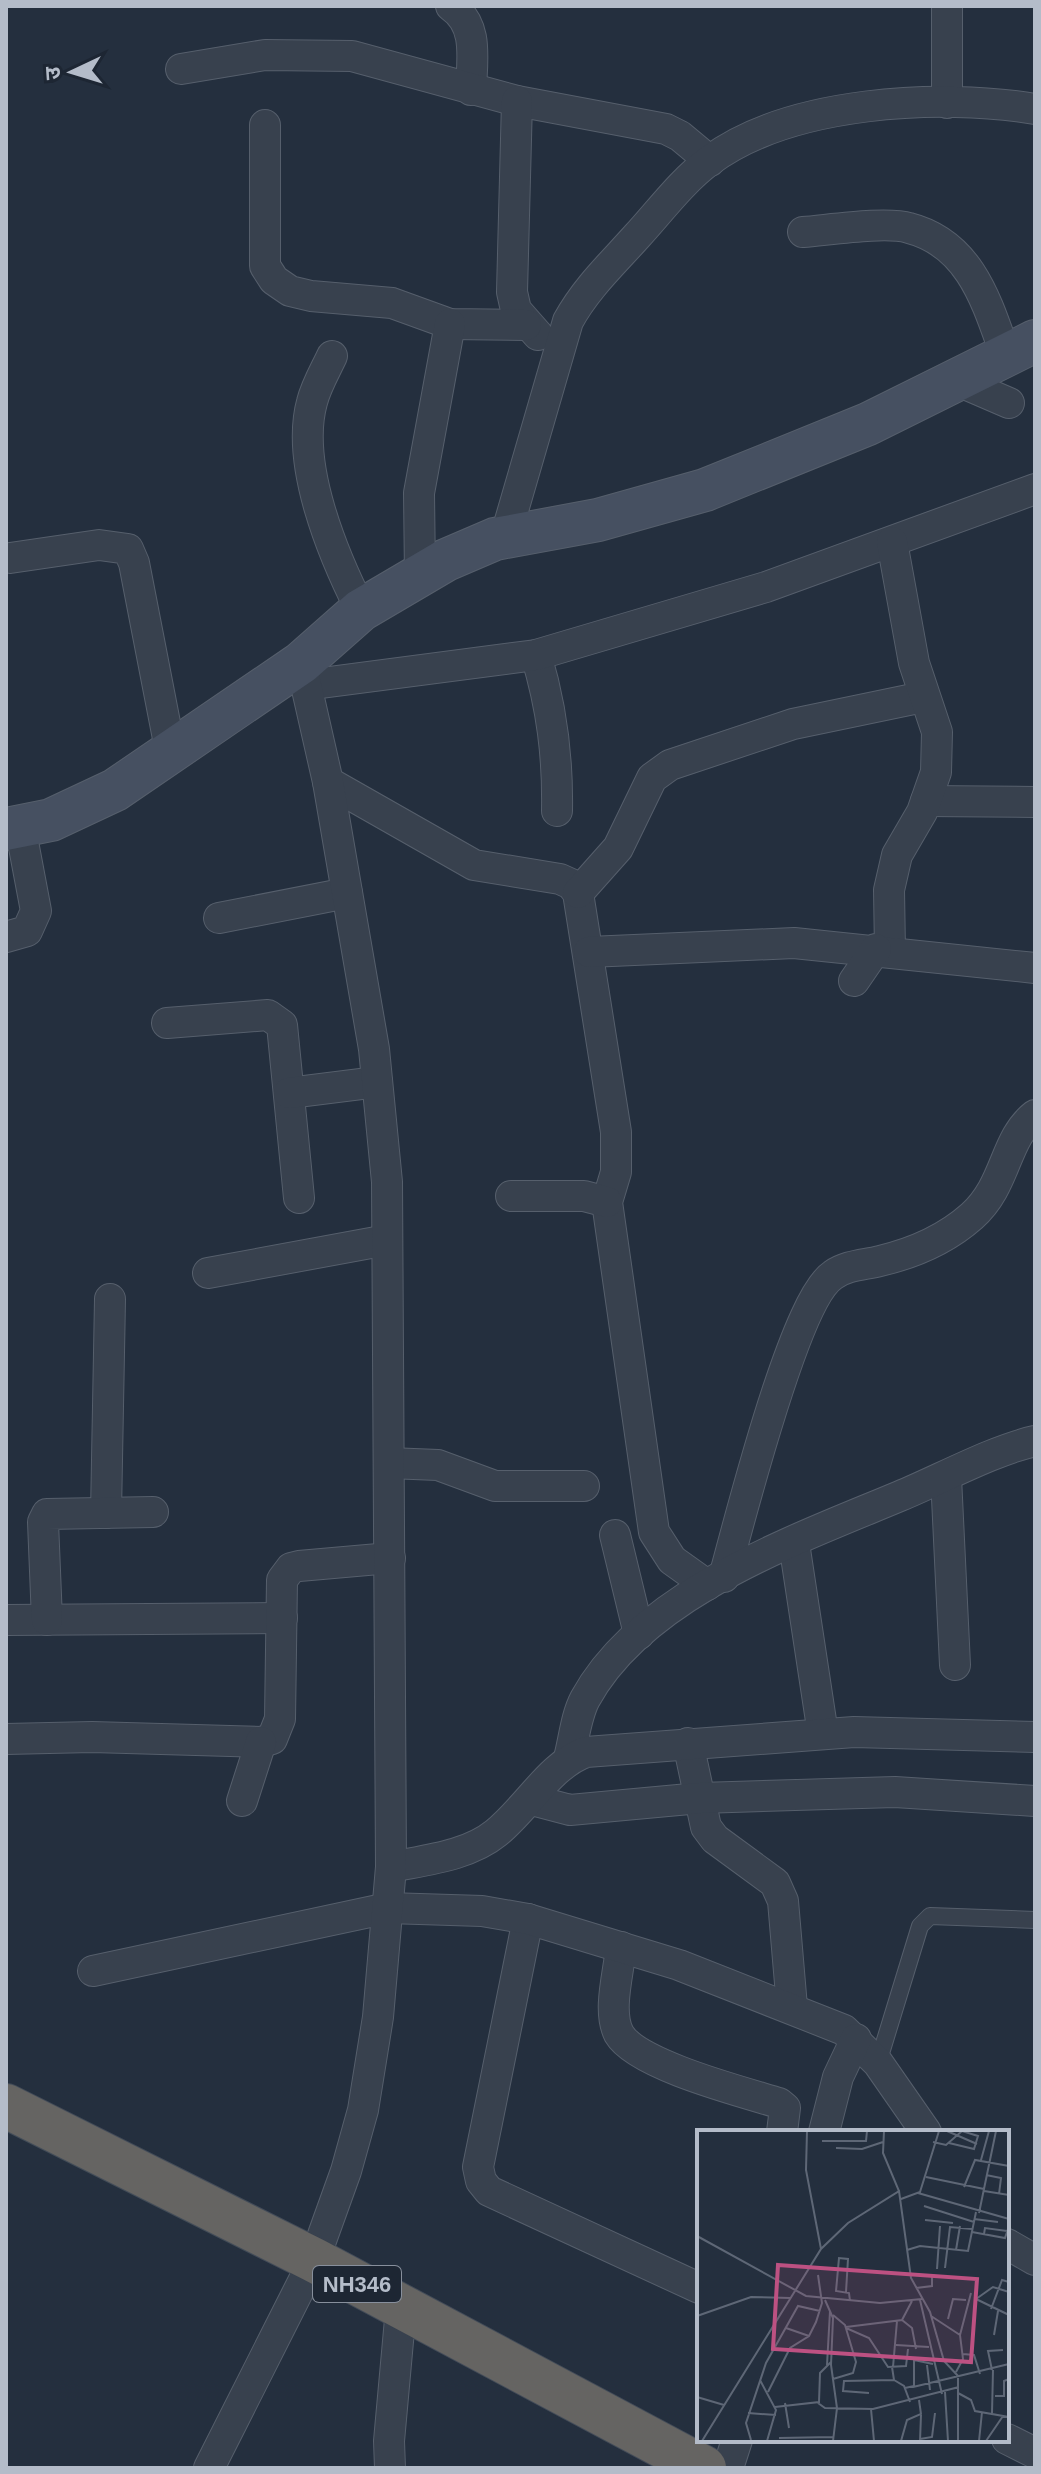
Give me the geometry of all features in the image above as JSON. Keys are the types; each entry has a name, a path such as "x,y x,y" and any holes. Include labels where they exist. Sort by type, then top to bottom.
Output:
{"highway":[{"name":"NH346","path":"6,2106 314,2260 704,2468"}],"main road":[{"path":"13,828 51,820 83,806 304,674 361,610 446,560 505,538 598,520 705,490 805,452 1025,348"}],"street":[{"path":"451,6 466,20 472,36 471,90"},
{"path":"947,6 947,103"},
{"path":"181,69 265,55 352,56 517,101 666,129 710,161"},
{"path":"517,101 512,292 516,310 526,325 558,352"},
{"path":"505,538 558,352 583,293 710,161 769,130 848,107 1002,103 1035,109"},
{"path":"265,125 265,266 274,280 290,291 392,303 450,324 526,325"},
{"path":"803,232 908,227 947,245 967,266 1025,348"},
{"path":"420,575 419,493 450,324"},
{"path":"332,356 312,402 308,434 311,471 328,532 361,610"},
{"path":"958,381 1009,403"},
{"path":"209,2468 314,2260 363,2110 386,1955 391,1867 387,1182 377,1082 347,893 328,782 304,674 536,655 766,587 1035,489"},
{"path":"854,981 883,950 889,890 897,855 926,801 936,772 937,732 923,697 892,542"},
{"path":"10,558 99,545 128,549 134,563 171,754"},
{"path":"536,655 555,732 557,811"},
{"path":"578,893 618,848 652,778 670,765 793,724 923,697"},
{"path":"328,782 474,865 560,879 571,884 578,893 616,1132 616,1172 607,1202 654,1532 672,1560 716,1581"},
{"path":"926,801 1035,802"},
{"path":"6,937 27,931 36,911 13,828"},
{"path":"219,918 347,893"},
{"path":"589,952 754,942 883,950 1035,968"},
{"path":"167,1023 268,1015 278,1019 282,1025 299,1198"},
{"path":"289,1093 377,1082"},
{"path":"716,1581 763,1433 796,1342 820,1289 831,1276 849,1267 923,1248 958,1228 982,1207 1003,1176 1019,1129 1035,1115"},
{"path":"511,1196 584,1196 607,1202"},
{"path":"208,1273 387,1240"},
{"path":"106,1513 110,1299"},
{"path":"391,1867 446,1856 493,1836 532,1800 569,1758 583,1702 603,1671 639,1634 688,1593 794,1543 1035,1441"},
{"path":"389,1463 438,1465 495,1486 584,1486"},
{"path":"946,1477 955,1665"},
{"path":"47,1620 44,1518 51,1513 153,1512"},
{"path":"615,1535 639,1634"},
{"path":"794,1543 823,1734"},
{"path":"6,1739 92,1737 261,1742 272,1739 280,1719 282,1580 291,1568 390,1558"},
{"path":"6,1620 282,1618"},
{"path":"569,1758 599,1750 823,1734 1035,1737"},
{"path":"242,1801 261,1742"},
{"path":"688,1743 706,1827 715,1839 775,1883 783,1901 792,2007"},
{"path":"532,1800 570,1810 700,1798 895,1792 1035,1801"},
{"path":"93,1971 388,1908 466,1909 528,1919 621,1947 792,2007 856,2039 878,2063 925,2130"},
{"path":"528,1919 478,2167 481,2181 489,2191 697,2287"},
{"path":"621,1947 614,2018 619,2034 633,2050 681,2071 779,2103 785,2108 782,2130"},
{"path":"825,2130 838,2077 856,2039"},
{"path":"1009,2245 1035,2260"},
{"path":"390,2468 389,2441 401,2308"},
{"path":"1009,2440 1035,2453"},
{"path":"728,2468 736,2442"}],"lane":[{"path":"878,2063 920,1926 930,1916 1035,1920"}]}
